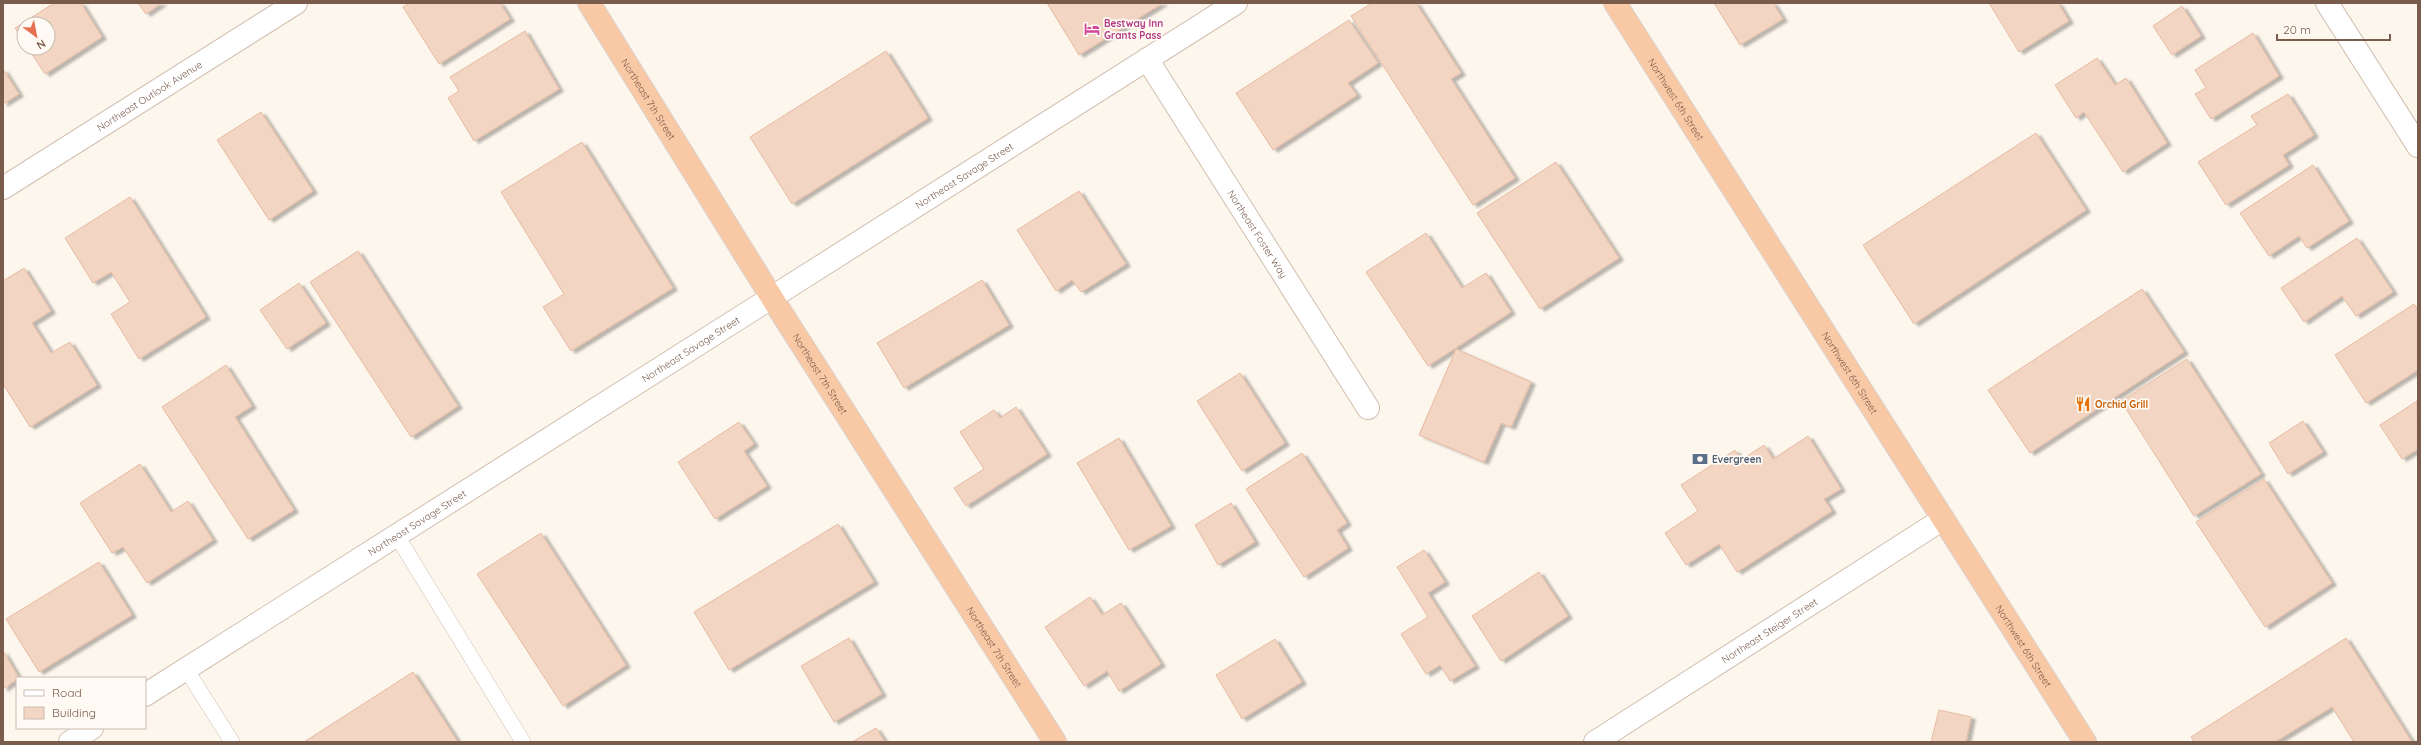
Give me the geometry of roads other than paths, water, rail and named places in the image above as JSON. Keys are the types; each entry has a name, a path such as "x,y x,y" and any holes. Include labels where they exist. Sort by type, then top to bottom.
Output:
{"highway":[{"name":"Northeast 7th Street","path":"589,3 772,298 1055,742"},
{"name":"Northwest 6th Street","path":"1615,3 2085,742"}],"street":[{"name":"Northeast Outlook Avenue","path":"3,188 296,3"},
{"name":"Northeast Savage Street","path":"146,694 1236,3"},
{"path":"2327,3 2418,146"},
{"name":"Northeast Foster Way","path":"1147,59 1368,408"},
{"name":"Northeast Steiger Street","path":"1595,742 1943,519"},
{"path":"70,742 90,729"}],"lane":[{"path":"397,536 523,742"},
{"path":"186,669 232,742"}],"place":[{"name":"Bestway Inn Grants Pass","path":"1092,29"},
{"name":"Orchid Grill","path":"2083,404"},
{"name":"Evergreen","path":"1700,459"}]}
